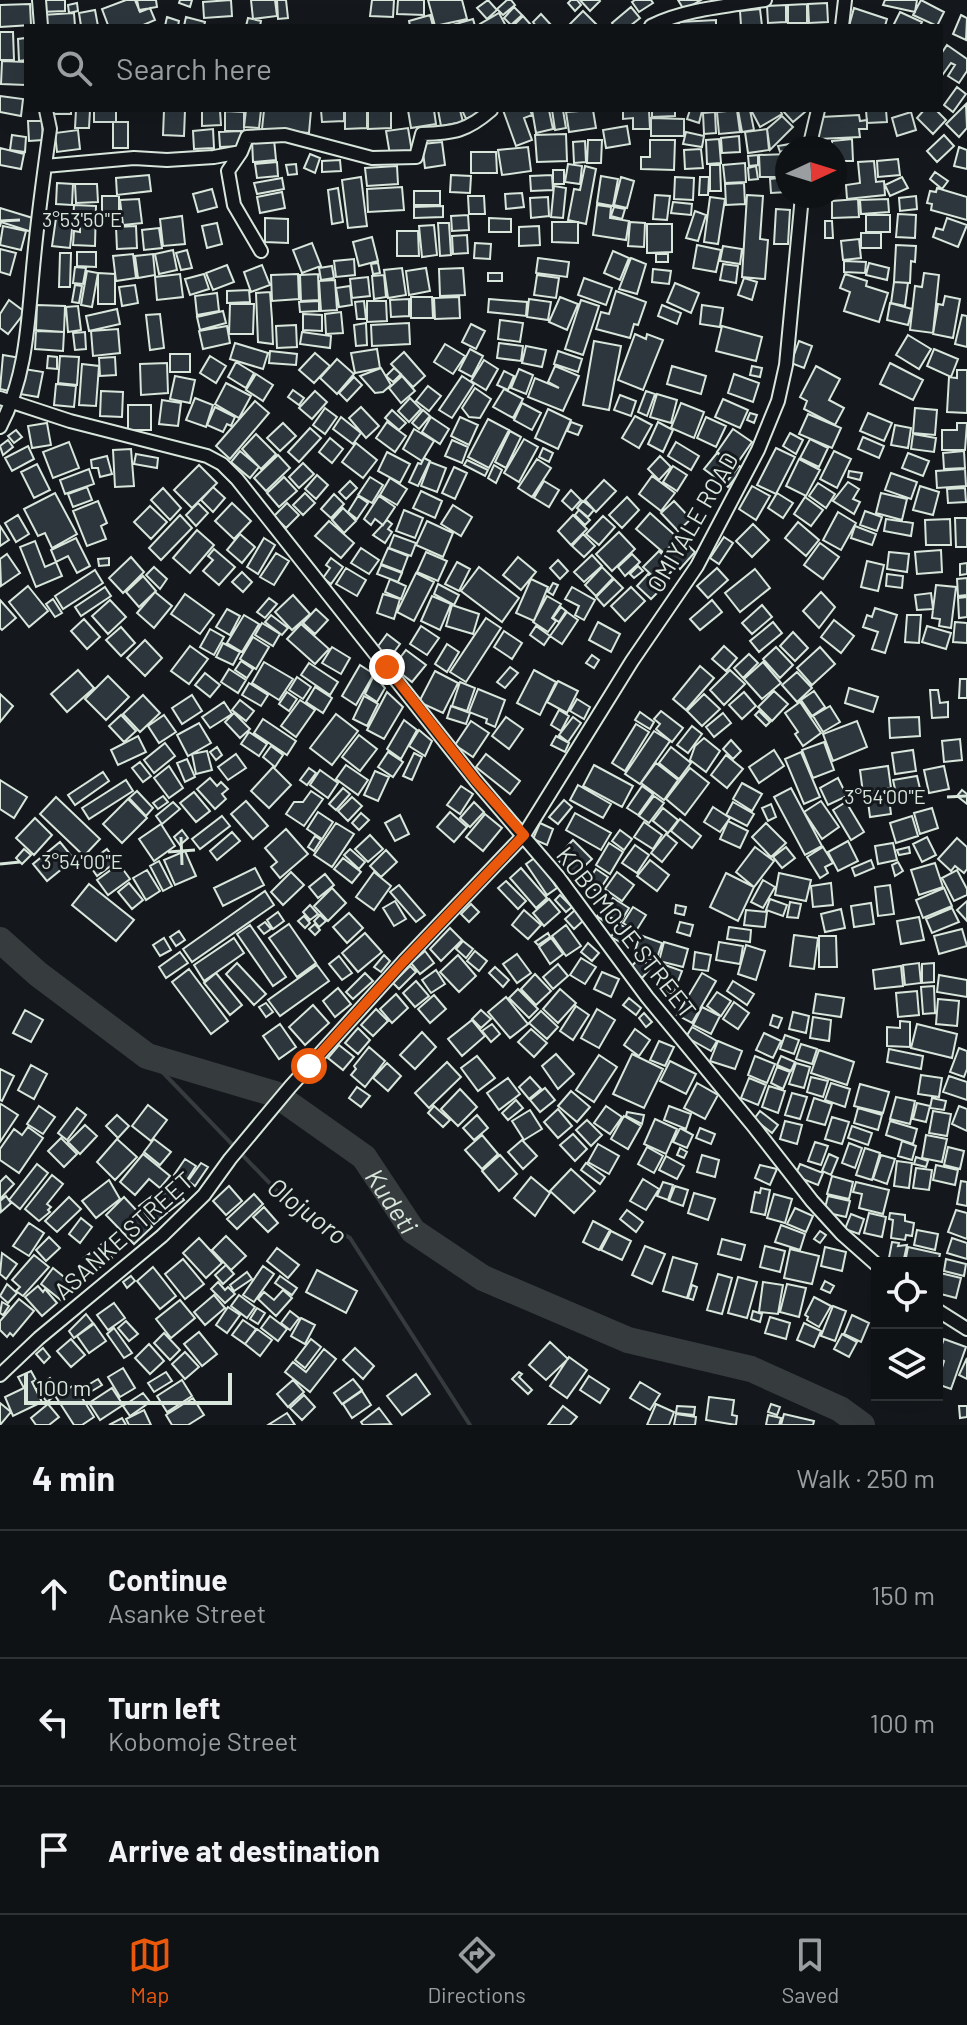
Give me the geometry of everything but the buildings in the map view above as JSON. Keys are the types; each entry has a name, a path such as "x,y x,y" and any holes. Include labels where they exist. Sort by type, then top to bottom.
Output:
{"street":[{"path":"39,0 41,24"},
{"path":"655,24 713,8 765,0"},
{"path":"842,24 845,0"},
{"path":"0,427 13,403 26,352 50,129 46,112"},
{"path":"261,251 234,205 228,171 247,137 285,135 372,158 416,157 422,134 473,126 489,112"},
{"path":"812,136 818,112"},
{"path":"45,166 134,158 198,158 241,152"},
{"name":"OMIYALE ROAD","path":"524,835 632,661 697,566 758,450 778,401 786,365 801,208"},
{"name":"KOBOMOJE STREET","path":"0,398 70,421 207,456 222,464 476,781 524,835 647,997 812,1201 871,1260"},
{"name":"ASANKE STREET","path":"0,1375 39,1338 162,1236 204,1195 290,1087 524,835"},
{"path":"943,1314 967,1329"}],"waterway":[{"name":"Kudeti","path":"0,940 38,974 147,1056 275,1094 364,1157 413,1231 483,1278 628,1340 751,1369 840,1409 862,1425"},
{"name":"Olojuoro","path":"147,1056 283,1197 350,1238 470,1425"}],"route":[{"path":"309,1066 524,835 476,781 387,667"}]}
